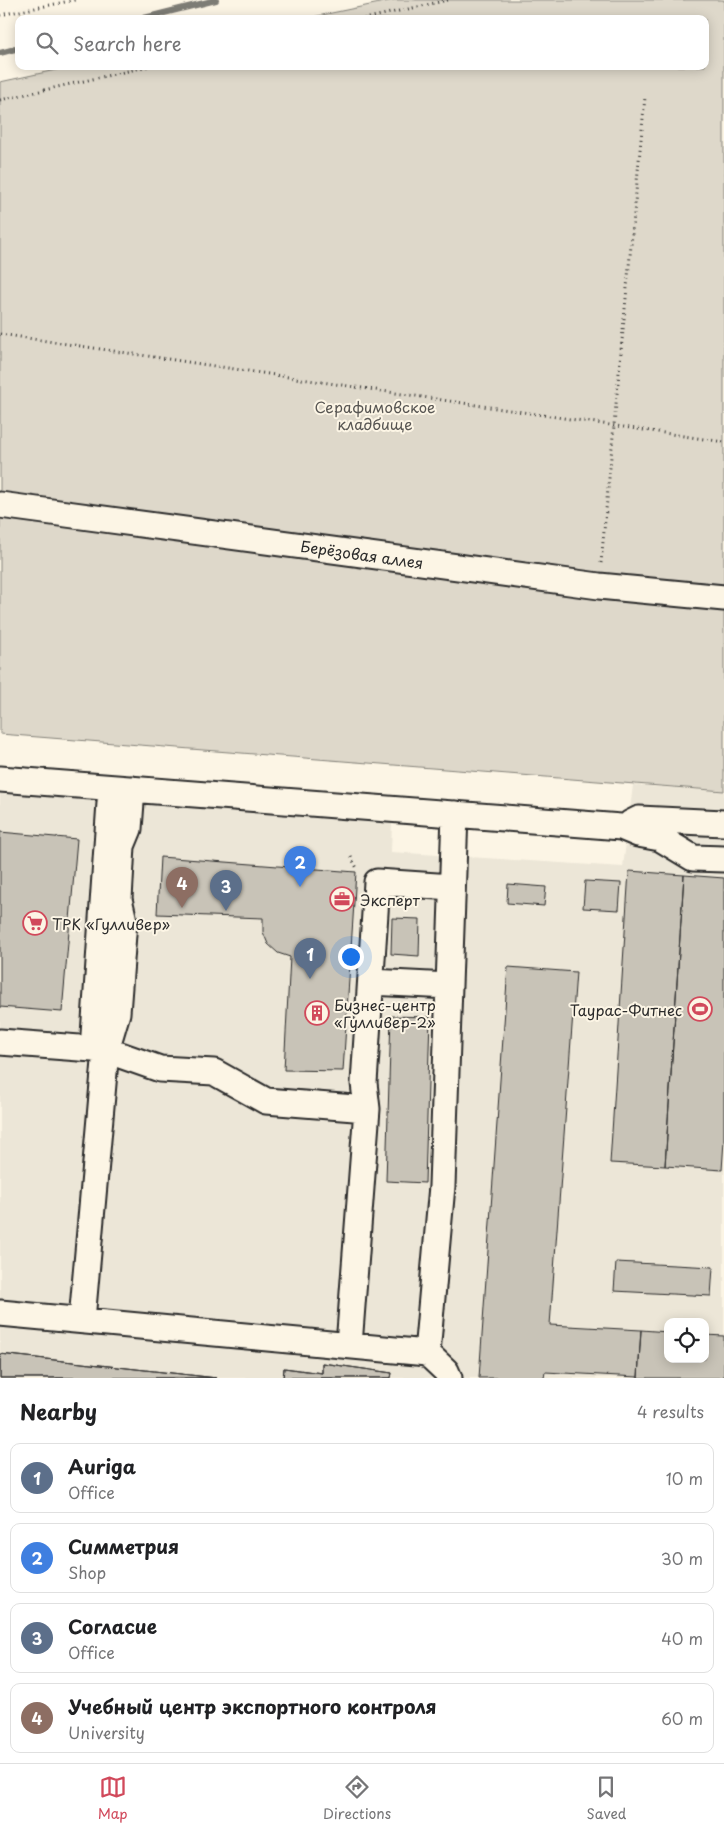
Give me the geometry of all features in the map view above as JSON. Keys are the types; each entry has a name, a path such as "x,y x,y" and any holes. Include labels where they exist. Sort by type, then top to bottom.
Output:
{"street":[{"name":"Берёзовая аллея","path":"0,505 599,586 724,598"},
{"path":"0,779 621,827 638,834 660,838 692,858 724,860"},
{"path":"99,1050 117,1013 124,921 119,899 120,876 122,846 129,829 121,789"},
{"path":"82,1320 99,1050 121,789"},
{"path":"427,1354 442,1186 455,814"},
{"path":"621,827 639,820 724,824"},
{"path":"349,1345 367,1109 364,1083 377,882 452,887"},
{"path":"371,982 448,986"},
{"path":"0,1042 99,1050 160,1069 214,1072 266,1101 367,1109"},
{"path":"0,1313 349,1345 427,1354 446,1371 450,1378"}],"path":[{"path":"0,15 75,0"},
{"path":"382,15 448,0"},
{"path":"0,100 132,70"},
{"path":"599,586 645,97"},
{"path":"0,334 724,442"}],"shaded area":[{"path":"633,785 724,791 724,1378 0,1378 0,794 392,821 391,852 623,867"}],"green space":[{"name":"Серафимовское кладбище","path":"394,0 724,0 724,791 0,734 0,82 56,70 709,70 709,15 322,15"}],"building":[{"name":"ТРК «Гулливер»","path":"0,832 77,839 62,1012 0,1007"},
{"name":"Бизнес-центр «Гулливер-2»","path":"160,857 356,872 343,1071 284,1070 290,957 278,953 268,944 263,932 263,918 157,914"},
{"path":"629,871 684,875 665,1166 610,1163"},
{"name":"Таурас-Фитнес","path":"684,875 724,878 724,1141 722,1170 665,1166"},
{"path":"585,881 621,883 619,910 583,908"},
{"path":"508,884 546,887 544,906 507,903"},
{"path":"392,918 420,919 419,956 391,954"},
{"path":"508,967 576,972 550,1325 641,1330 638,1377 545,1372 544,1378 479,1378"},
{"path":"391,1016 430,1017 425,1183 386,1181"},
{"path":"616,1262 713,1267 711,1296 614,1291"},
{"path":"641,1330 664,1332 664,1363 709,1363 709,1335 724,1336 724,1378 638,1378"},
{"path":"0,1354 73,1362 217,1378 0,1378"},
{"path":"0,1354 73,1362 217,1378 0,1378"},
{"path":"322,1363 392,1373 391,1378 283,1378 284,1368 322,1373"},
{"path":"322,1363 392,1373 391,1378 283,1378 284,1368 322,1373"}],"waterway":[{"path":"156,15 216,0"},
{"path":"0,53 15,49"}],"place":[{"name":"Симметрия","path":"300,887"},
{"name":"Эксперт","path":"342,899"},
{"name":"Учебный центр экспортного контроля","path":"182,908"},
{"name":"Согласие","path":"226,911"},
{"name":"ТРК «Гулливер»","path":"35,923"},
{"name":"Auriga","path":"310,979"},
{"name":"Таурас-Фитнес","path":"700,1009"},
{"name":"Бизнес-центр «Гулливер-2»","path":"317,1013"}]}
